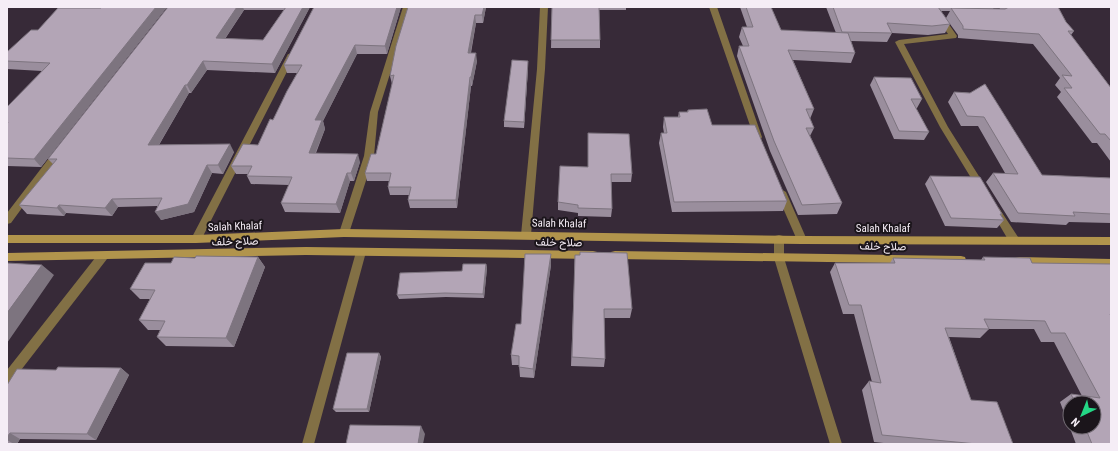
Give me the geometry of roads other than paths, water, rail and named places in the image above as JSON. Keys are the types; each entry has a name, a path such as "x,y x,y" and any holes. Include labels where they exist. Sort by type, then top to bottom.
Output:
{"main road":[{"name":"Salah Khalaf","path":"7,239 196,239 344,233 802,240 1111,241"},
{"name":"صلاح خلف","path":"7,257 306,251 974,260"},
{"path":"1012,261 1111,263"}],"street":[{"path":"344,233 369,156 374,112 407,7"},
{"path":"526,235 541,69 544,7"},
{"path":"712,7 761,145"},
{"path":"940,12 953,36 899,42 944,128 1014,240"},
{"path":"196,239 295,48"},
{"path":"7,220 67,142"},
{"path":"776,182 802,240"},
{"path":"779,239 780,258 836,444"},
{"path":"308,444 361,252"},
{"path":"7,379 103,256"}]}
